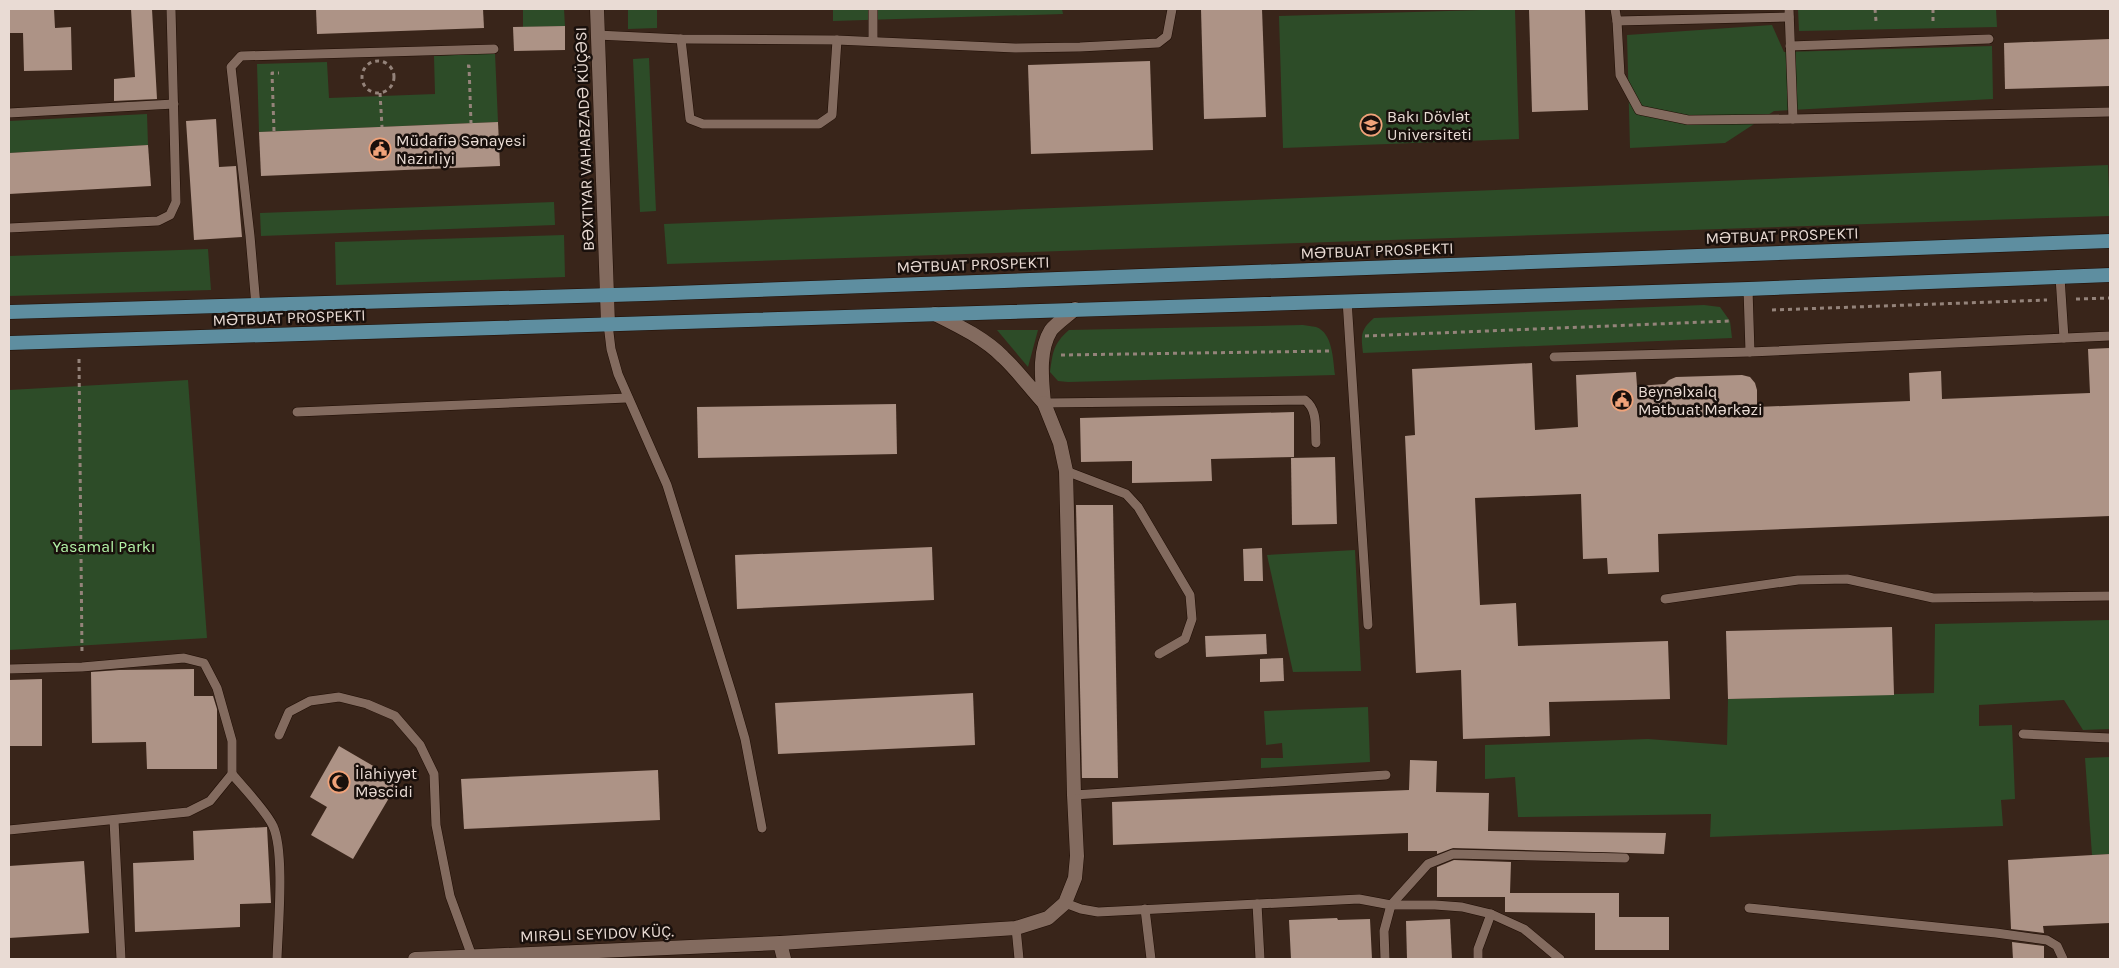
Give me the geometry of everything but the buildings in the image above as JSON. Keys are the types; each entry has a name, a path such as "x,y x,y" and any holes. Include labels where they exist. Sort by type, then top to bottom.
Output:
{"main road":[{"name":"MƏTBUAT PROSPEKTI","path":"9,312 646,294 2110,241"},
{"path":"935,314 1748,289 2110,275"},
{"name":"MƏTBUAT PROSPEKTI","path":"9,343 935,314"}],"street":[{"name":"BƏXTIYAR VAHABZADƏ KÜÇƏSI","path":"597,9 608,324"},
{"path":"1065,904 1074,878 1077,856 1066,471 1060,443 1044,403 1041,373 1045,346 1052,330 1075,309"},
{"path":"935,314 967,330 985,342 1003,357 1044,403"},
{"name":"MIRƏLI SEYIDOV KÜÇ.","path":"415,959 780,943 1016,928 1048,918 1065,904"},
{"path":"780,943 784,959"}],"lane":[{"path":"9,228 158,221 170,215 176,202 171,9"},
{"path":"872,9 873,41"},
{"path":"597,35 681,39 873,41 1015,48 1080,47 1158,43 1167,36 1172,9"},
{"path":"1615,9 1620,75 1639,110 1688,120 1793,120 2110,112"},
{"path":"1617,21 1789,13 1793,120"},
{"path":"681,39 690,119 703,124 819,124 832,115 837,40"},
{"path":"1790,46 1989,39"},
{"path":"256,306 231,66 241,56 494,49"},
{"path":"9,113 174,104"},
{"path":"2060,277 2064,338"},
{"path":"1748,289 1750,352"},
{"path":"1347,300 1368,625"},
{"path":"608,324 611,349 627,398 667,485 732,694 745,739 762,828"},
{"path":"1554,357 1750,352 2110,336"},
{"path":"297,412 627,398"},
{"path":"1044,403 1304,400 1312,405 1316,442"},
{"path":"1066,471 1126,494 1138,507 1190,595 1192,619 1185,639 1159,654"},
{"path":"1665,599 1798,580 1818,579 1847,579 1932,598 2110,596"},
{"path":"9,669 82,667 184,658 204,664 217,688 232,741 232,774 273,825 278,844 277,959"},
{"path":"278,735 289,712 310,701 339,697 367,704 394,716 420,745 434,774 436,825 450,896 462,934 473,957"},
{"path":"2023,734 2110,738"},
{"path":"9,830 188,812 210,801 232,774"},
{"path":"1074,795 1386,775"},
{"path":"114,820 121,959"},
{"path":"1385,959 1384,931 1392,905 1428,864 1453,854 1624,858"},
{"path":"1065,904 1098,912 1145,908 1359,899 1392,905 1435,904 1462,907 1490,914 1524,929 1560,959"},
{"path":"1257,904 1260,959"},
{"path":"1145,908 1151,959"},
{"path":"1749,908 2048,940 2057,946 2063,959"},
{"path":"1478,959 1478,948 1490,914"},
{"path":"1016,928 1019,959"}],"path":[{"path":"1875,9 1876,21"},
{"path":"1933,9 1933,21"},
{"path":"356,69 365,68 378,61 392,68 401,68"},
{"path":"459,66 469,66 471,124"},
{"path":"365,68 363,73 364,83 370,91 380,93 389,89 393,84 394,73 392,68"},
{"path":"274,131 272,73 282,73"},
{"path":"380,93 382,127"},
{"path":"1772,310 2110,298"},
{"path":"1362,336 1730,321"},
{"path":"79,341 82,667"},
{"path":"1052,355 1332,351"}],"green space":[{"path":"523,9 564,9 565,26 523,27"},
{"path":"628,9 657,9 657,28 628,29"},
{"path":"833,9 1062,9 1063,14 833,21"},
{"path":"1515,9 1519,139 1283,148 1279,16"},
{"path":"1798,9 1996,9 1997,27 1799,31"},
{"path":"1772,25 1784,52 1992,46 1993,99 1774,111 1725,143 1630,148 1627,35"},
{"path":"495,53 498,122 259,132 257,64 327,62 329,98 435,94 434,56"},
{"path":"649,58 656,211 640,212 633,59"},
{"path":"147,114 148,145 9,153 9,121"},
{"path":"2108,165 2110,216 667,264 664,224"},
{"path":"554,202 555,225 261,236 260,213"},
{"path":"564,235 565,277 336,285 335,242"},
{"path":"208,249 211,290 9,296 9,256"},
{"path":"1704,305 1720,307 1730,321 1732,338 1363,353 1362,334 1366,326 1374,318"},
{"path":"1303,325 1316,327 1326,335 1333,355 1335,375 1068,382 1058,381 1050,372 1057,344 1069,330"},
{"path":"997,330 1038,330 1028,367"},
{"name":"Yasamal Parkı","path":"188,380 207,638 9,650 9,390"},
{"path":"1355,550 1361,671 1293,672 1267,555"},
{"path":"2110,620 2110,729 2083,730 2064,700 1979,705 1979,726 2012,725 2015,799 2001,800 2003,826 1710,837 1711,814 1518,817 1515,777 1485,779 1485,745 1648,739 1727,745 1728,699 1934,693 1935,624"},
{"path":"1368,707 1370,762 1261,768 1261,758 1283,758 1282,743 1266,745 1264,711"},
{"path":"2110,757 2110,854 2092,855 2085,758"}],"place":[{"name":"Bakı Dövlət Universiteti","path":"1371,125"},
{"name":"Müdafiə Sənayesi Nazirliyi","path":"380,149"},
{"name":"Beynəlxalq Mətbuat Mərkəzi","path":"1622,400"},
{"name":"İlahiyyət Məscidi","path":"339,782"}]}
